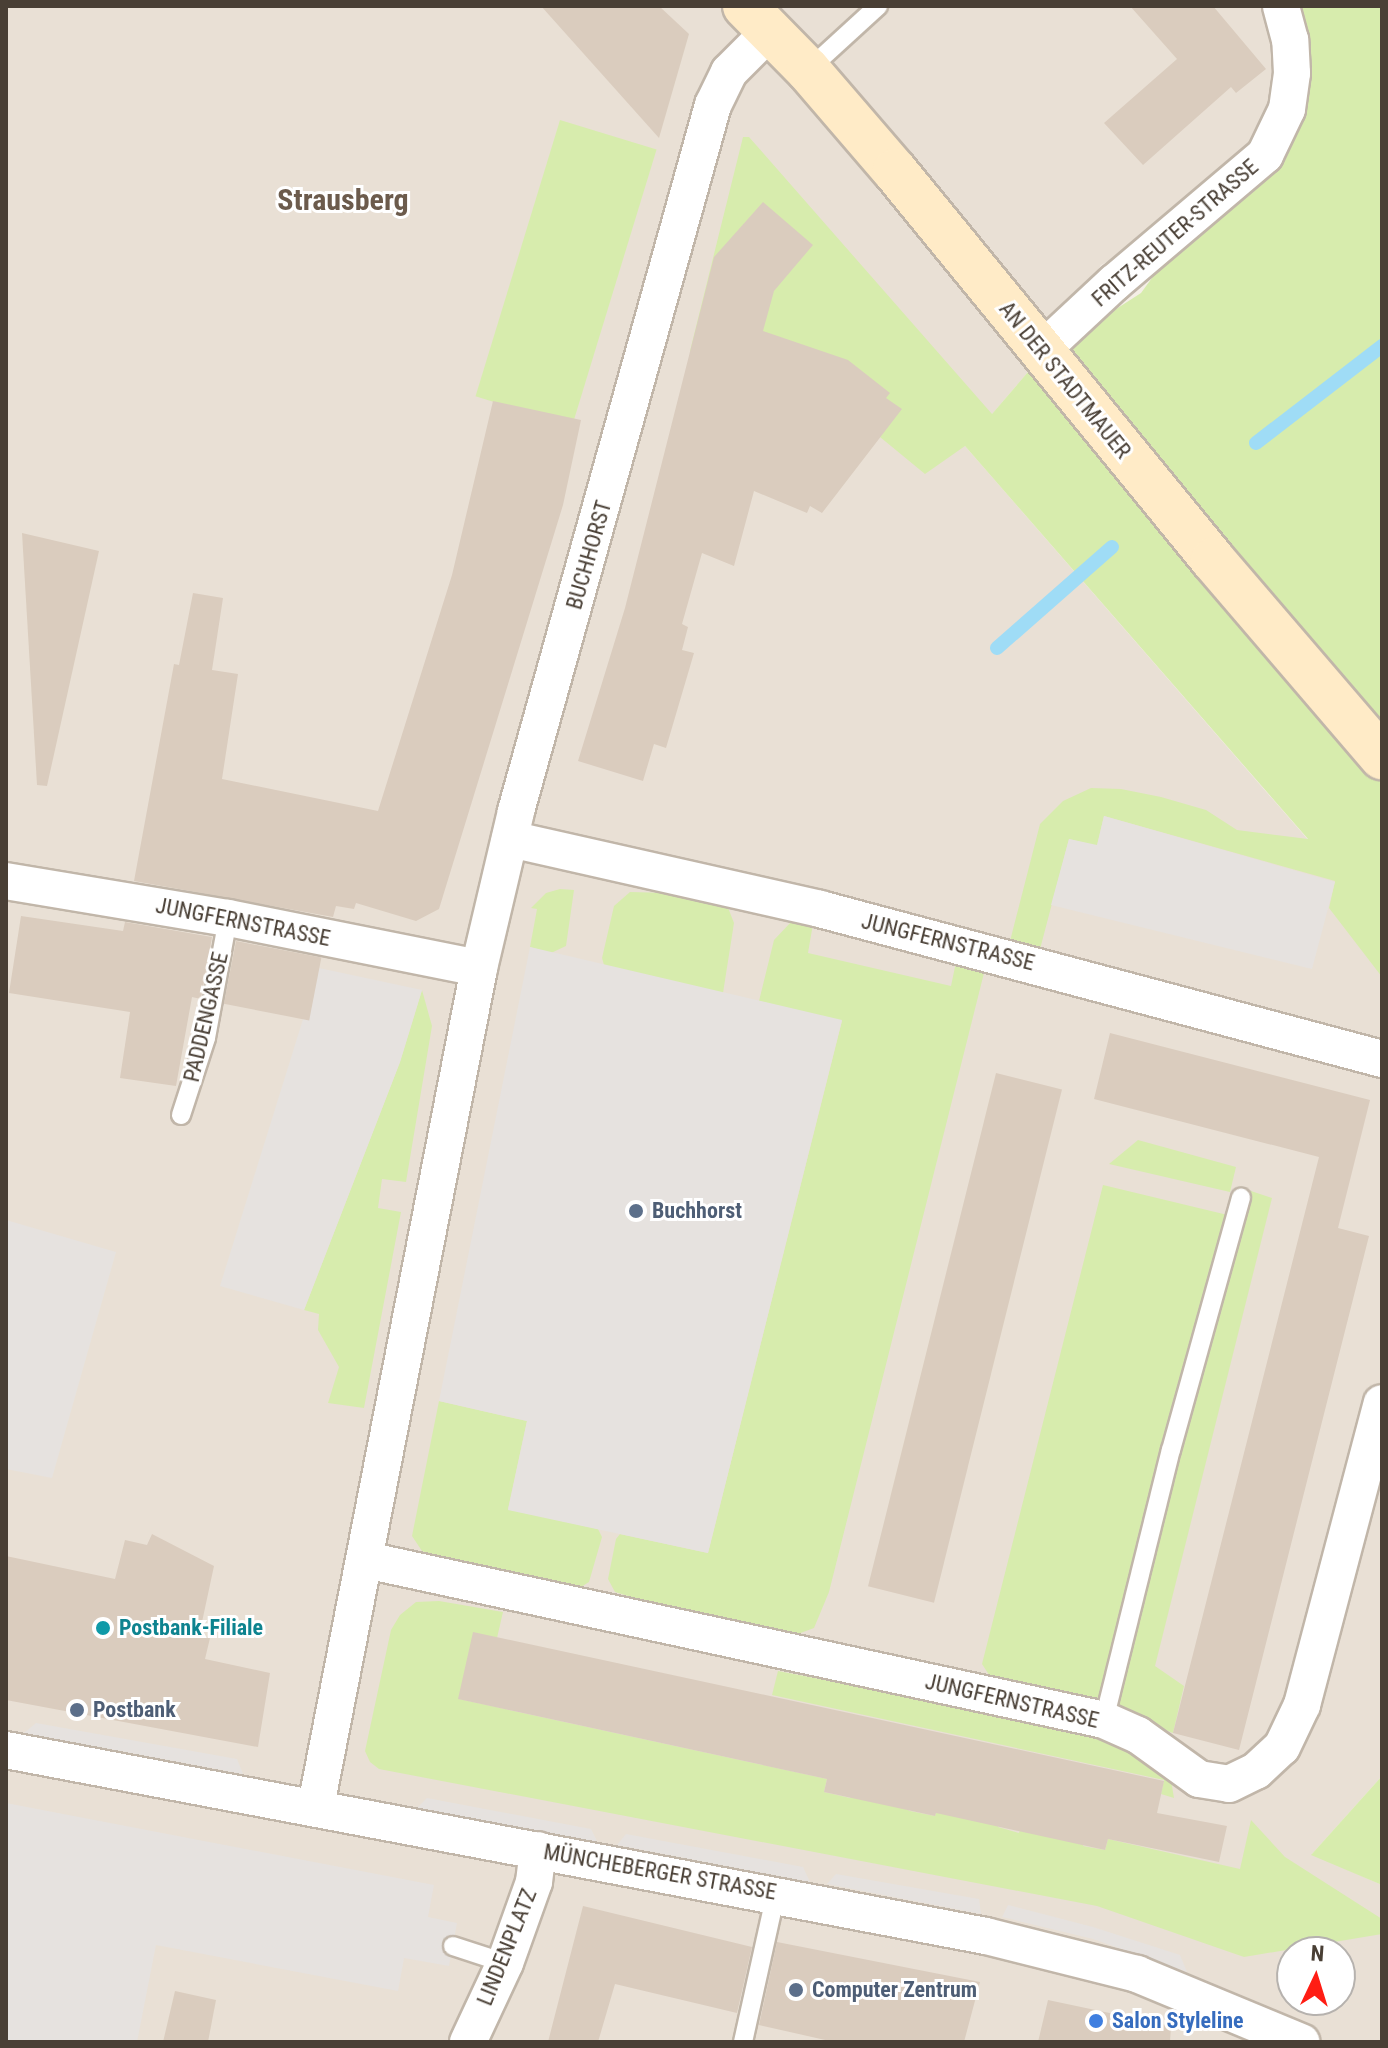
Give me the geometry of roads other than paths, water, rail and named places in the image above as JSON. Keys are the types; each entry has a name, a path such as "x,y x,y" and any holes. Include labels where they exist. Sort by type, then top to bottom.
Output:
{"street":[{"name":"FRITZ-REUTER-STRASSE","path":"1041,351 1114,283 1265,155 1287,109 1292,73 1290,40 1281,6"},
{"name":"AN DER STADTMAUER","path":"757,18 808,70 1382,757"},
{"name":"BUCHHORST","path":"316,1806 479,968 510,839 713,105 757,18"},
{"name":"JUNGFERNSTRASSE","path":"510,839 820,909 1382,1059"},
{"name":"JUNGFERNSTRASSE","path":"6,881 228,918 479,968"},
{"name":"JUNGFERNSTRASSE","path":"366,1560 1104,1720 1138,1735 1199,1779 1229,1784 1256,1771 1282,1747 1302,1705 1382,1403"},
{"name":"MÜNCHEBERGER STRASSE","path":"6,1750 776,1893 986,1936 1137,1974 1301,2042"},
{"name":"LINDENPLATZ","path":"468,2042 505,1963 534,1882 538,1850"}],"lane":[{"path":"808,70 878,6"},
{"name":"PADDENGASSE","path":"181,1115 206,1038 228,918"},
{"path":"1104,1720 1171,1450 1241,1198"},
{"path":"743,2042 776,1893"},
{"path":"453,1946 505,1963"}],"waterway":[{"path":"1256,443 1382,346"},
{"path":"997,648 1112,547"}],"place":[{"name":"Buchhorst","path":"636,1211"},
{"name":"Postbank-Filiale","path":"103,1628"},
{"name":"Postbank","path":"77,1710"},
{"name":"Computer Zentrum","path":"796,1990"},
{"name":"Salon Styleline","path":"1096,2021"}],"district":[{"name":"Strausberg","path":"343,200"}]}
